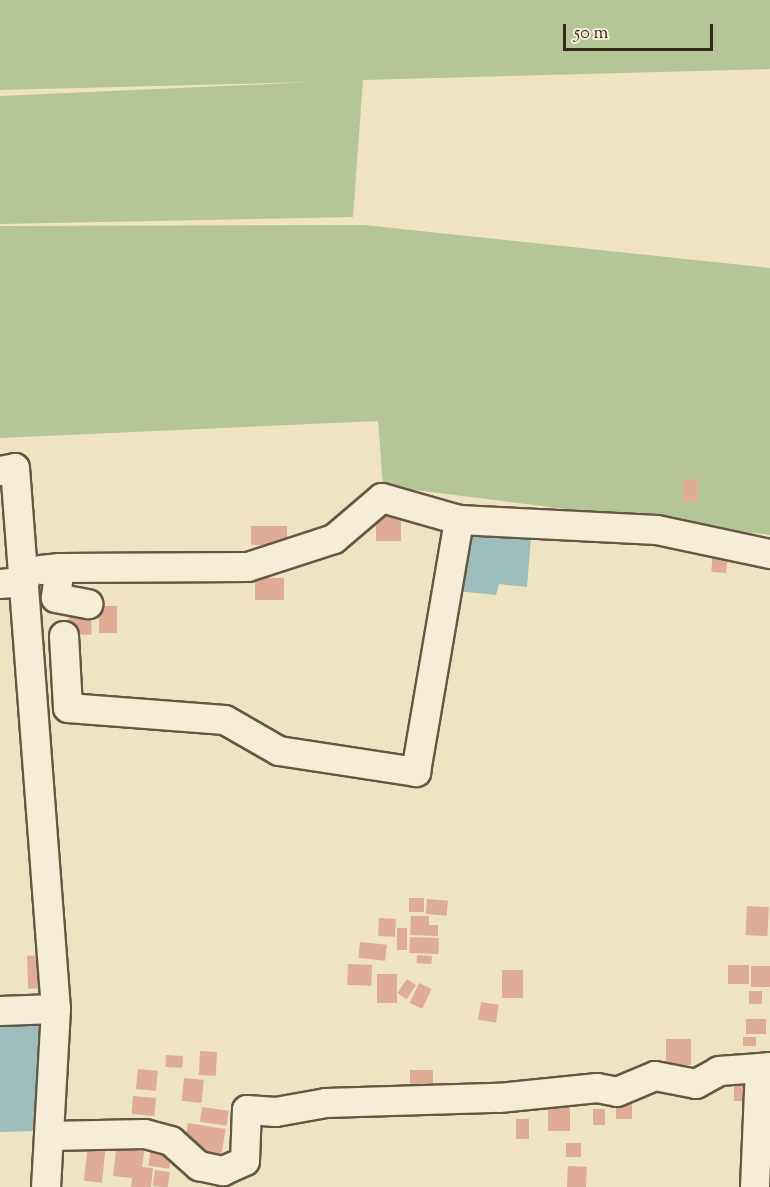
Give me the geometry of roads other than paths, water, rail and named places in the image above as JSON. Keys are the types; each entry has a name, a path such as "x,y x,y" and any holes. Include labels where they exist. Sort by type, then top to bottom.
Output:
{"street":[{"path":"0,471 15,468 16,579 56,1009 46,1187"},
{"path":"16,579 60,568 248,567 334,539 382,498 459,520 657,530 770,554"},
{"path":"64,636 68,708 225,720 279,751 416,772 459,520"},
{"path":"60,568 56,598 88,604"},
{"path":"0,1011 56,1009"},
{"path":"49,1136 146,1134 171,1141 199,1166 222,1171 245,1161 247,1110 276,1112 326,1103 500,1098 597,1088 618,1092 655,1076 696,1084 719,1071 765,1067 755,1187"}],"water":[{"path":"468,534 531,537 527,587 499,584 496,595 457,591"},
{"path":"0,1022 40,1023 45,1027 39,1128 34,1131 0,1132"}]}
